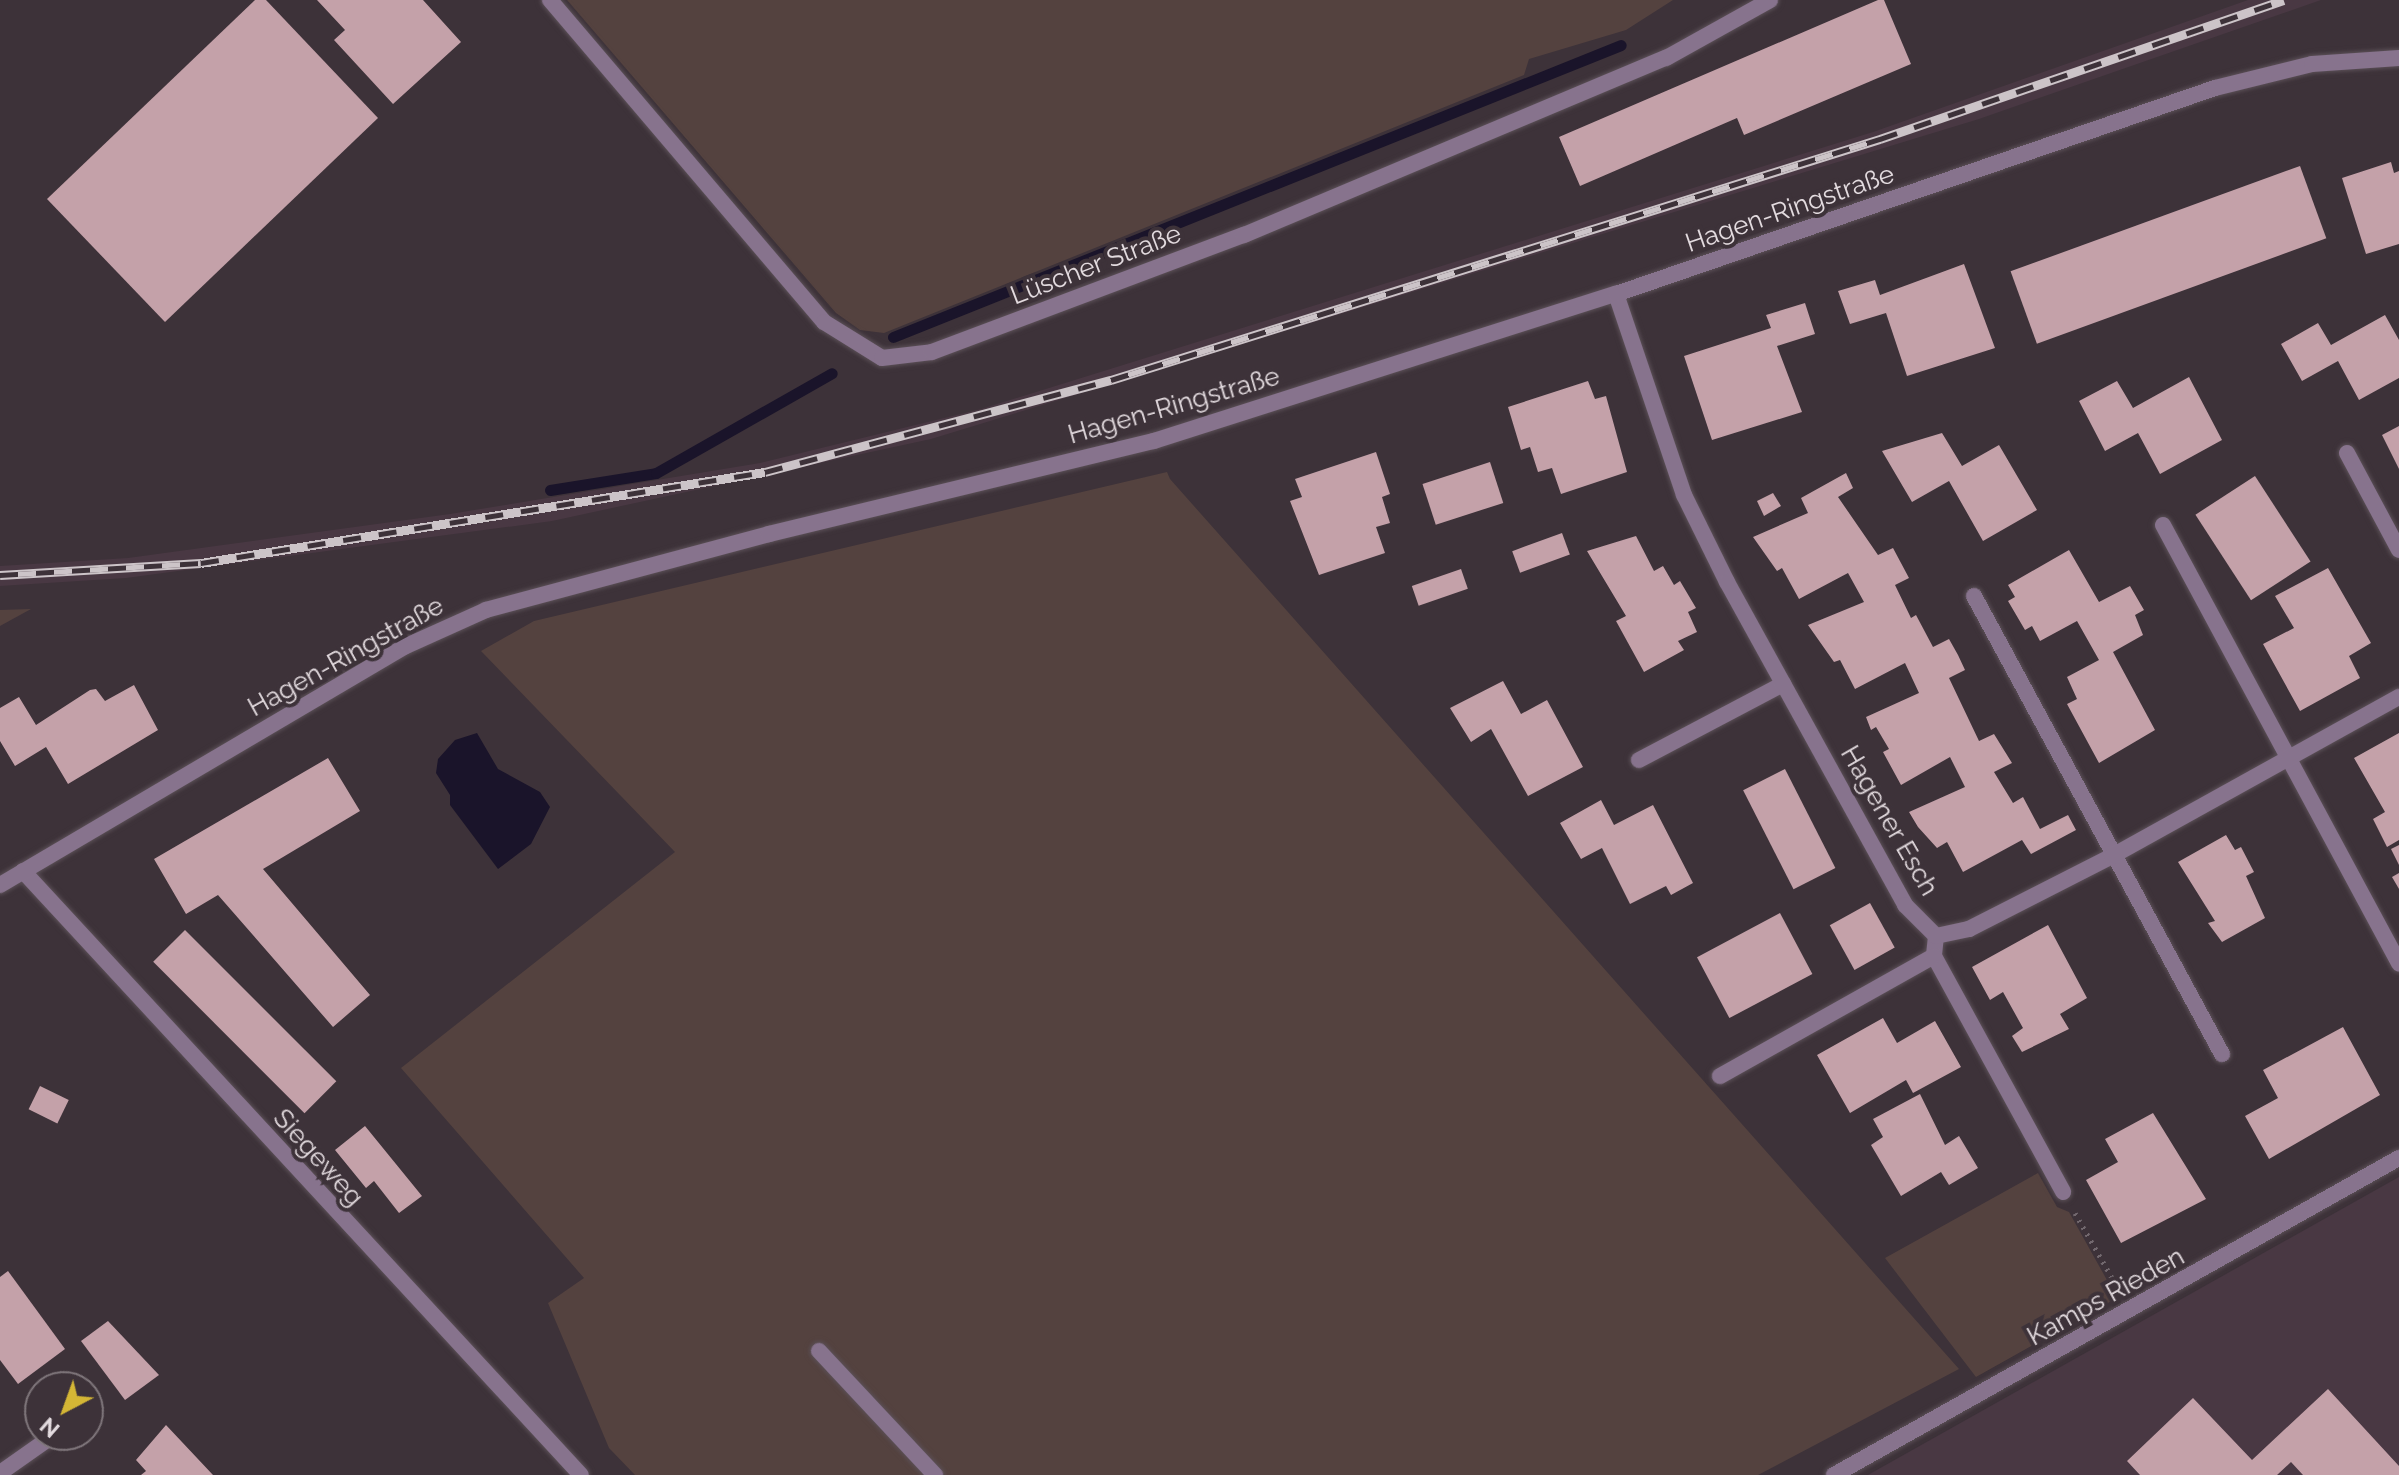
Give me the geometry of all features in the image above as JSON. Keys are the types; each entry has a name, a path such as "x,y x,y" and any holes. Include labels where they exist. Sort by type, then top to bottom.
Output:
{"street":[{"name":"Lüscher Straße","path":"550,0 824,322 882,358 932,352 1244,235 1666,58 1770,0"},
{"name":"Hagen-Ringstraße","path":"0,885 404,647 486,610 769,534 1154,441 1616,294 2215,88 2312,64 2399,58"},
{"name":"Hagener Esch","path":"1616,294 1684,495 1783,684 1905,905 1936,936 1969,929 2112,856 2399,697"},
{"path":"2347,453 2399,550"},
{"path":"2163,525 2399,963"},
{"path":"1974,596 2112,856 2222,1054"},
{"path":"1639,760 1783,684"},
{"name":"Siegeweg","path":"23,871 581,1475"},
{"path":"1936,936 1934,956 2063,1192"},
{"path":"1720,1076 1934,956"},
{"name":"Kamps Rieden","path":"1834,1475 2399,1158"},
{"path":"819,1351 935,1475"},
{"path":"0,1473 31,1451"}],"path":[{"path":"2063,1192 2131,1310"}],"shaded area":[{"path":"567,0 1673,0 1626,30 1529,59 1524,75 884,333 860,330 836,313"},
{"path":"2248,0 2321,0 1979,119 931,439 552,521 126,578 0,586 0,566 128,558 450,514 760,463 981,409 1873,132"},
{"path":"1167,472 1959,1369 1758,1475 635,1475 609,1448 548,1303 584,1278 401,1068 675,852 481,651 534,621"},
{"path":"31,609 0,626 0,610"},
{"path":"477,733 498,769 540,792 550,807 531,844 498,869 450,805 450,795 436,773 438,759 455,740"},
{"path":"2038,1173 2057,1207 2069,1212 2117,1298 1976,1377 1885,1258"},
{"path":"2399,1177 2399,1475 1868,1475"}],"building":[{"path":"255,0 266,0 378,118 165,322 47,199"},
{"path":"317,0 423,0 461,42 393,104 334,40 345,30"},
{"path":"1884,0 1911,64 1744,135 1737,118 1580,186 1559,137"},
{"path":"2391,162 2394,173 2399,171 2399,244 2366,254 2342,178"},
{"path":"2300,166 2326,238 2037,344 2011,271"},
{"path":"1964,264 1995,348 1907,376 1886,313 1850,324 1838,291 1875,280 1880,295"},
{"path":"1805,303 1815,334 1777,346 1802,412 1712,440 1684,356 1771,328 1766,315"},
{"path":"2385,315 2399,340 2399,378 2359,400 2338,361 2302,381 2281,344 2318,323 2331,345"},
{"path":"2189,377 2222,440 2160,474 2138,433 2105,451 2079,401 2117,381 2133,408"},
{"path":"1588,381 1595,399 1606,396 1627,472 1561,494 1552,468 1538,472 1530,447 1521,450 1508,407"},
{"path":"2399,426 2399,469 2382,435"},
{"path":"1942,433 1962,466 1999,445 2037,510 1983,541 1949,481 1912,502 1882,451"},
{"path":"1376,452 1390,494 1382,497 1390,523 1376,527 1385,553 1319,575 1290,501 1302,497 1295,479"},
{"path":"1490,462 1503,503 1436,525 1422,484"},
{"path":"1846,473 1853,488 1838,497 1878,555 1893,548 1909,578 1895,585 1911,618 1916,615 1933,647 1949,639 1965,670 1949,678 1979,741 1994,734 2012,763 1994,772 2013,803 2023,797 2040,829 2068,815 2076,830 2031,854 2022,840 1963,872 1947,842 1937,848 1918,827 1909,812 1965,787 1950,757 1901,785 1883,752 1889,749 1876,727 1871,730 1866,717 1919,693 1905,663 1855,689 1840,660 1834,662 1808,625 1864,602 1848,573 1799,599 1782,568 1777,571 1753,537 1808,513 1801,498"},
{"path":"2255,476 2311,562 2251,600 2195,515"},
{"path":"1773,493 1781,506 1764,516 1757,501"},
{"path":"1562,533 1570,555 1520,573 1512,551"},
{"path":"1636,536 1654,571 1663,566 1674,585 1680,581 1696,608 1688,612 1697,632 1678,641 1684,650 1644,672 1616,621 1626,616 1587,551"},
{"path":"2069,550 2099,602 2130,586 2144,610 2135,615 2143,635 2113,652 2155,730 2099,763 2067,704 2077,699 2067,677 2099,660 2077,621 2040,641 2032,626 2025,630 2008,601 2015,597 2008,585"},
{"path":"2328,568 2371,643 2349,656 2360,678 2300,711 2263,644 2294,628 2275,596"},
{"path":"1461,569 1468,589 1419,606 1412,586"},
{"path":"1503,681 1521,714 1547,700 1583,767 1528,796 1491,729 1471,742 1450,708"},
{"path":"134,685 158,730 68,784 46,747 15,766 0,741 0,708 19,697 36,725 90,690 96,689 105,701"},
{"path":"2399,733 2399,840 2387,847 2373,819 2385,812 2354,758"},
{"path":"328,758 360,811 263,869 370,995 333,1027 218,895 186,914 154,859"},
{"path":"1785,769 1835,868 1794,889 1743,790"},
{"path":"1601,800 1614,825 1653,805 1693,883 1671,895 1666,886 1630,904 1602,848 1581,859 1560,823"},
{"path":"2226,835 2235,850 2241,847 2254,872 2246,876 2265,918 2222,942 2208,923 2215,921 2178,862"},
{"path":"2399,845 2399,865 2391,849"},
{"path":"2399,873 2399,889 2392,877"},
{"path":"1870,903 1895,948 1854,970 1830,925"},
{"path":"1780,913 1812,974 1729,1018 1697,957"},
{"path":"2048,925 2087,998 2060,1014 2069,1029 2022,1052 2012,1036 2023,1028 2003,992 1990,1000 1972,967"},
{"path":"185,930 336,1081 305,1113 153,962"},
{"path":"1883,1018 1897,1043 1935,1021 1961,1067 1913,1093 1906,1080 1850,1113 1817,1055"},
{"path":"2343,1027 2380,1095 2269,1159 2245,1116 2278,1098 2263,1070"},
{"path":"40,1086 69,1100 57,1123 29,1109"},
{"path":"1920,1094 1945,1145 1959,1136 1978,1168 1949,1185 1941,1172 1901,1196 1871,1145 1883,1137 1873,1119"},
{"path":"2153,1113 2206,1199 2121,1243 2086,1180 2118,1162 2105,1139"},
{"path":"365,1126 422,1196 399,1213 374,1181 366,1188 335,1150"},
{"path":"8,1271 65,1349 35,1371 24,1371 24,1380 18,1384 0,1360 0,1277"},
{"path":"108,1321 159,1375 125,1400 81,1341"},
{"path":"2328,1389 2399,1466 2399,1475 2303,1475 2291,1462 2277,1475 2140,1475 2127,1461 2193,1398 2252,1460"},
{"path":"166,1425 213,1475 141,1475 146,1471 136,1460"}],"waterway":[{"path":"893,337 1621,45"},
{"path":"550,490 656,473 832,373"}],"railway":[{"path":"0,575 201,563 765,472 1111,380 1880,139 2284,0"}]}
